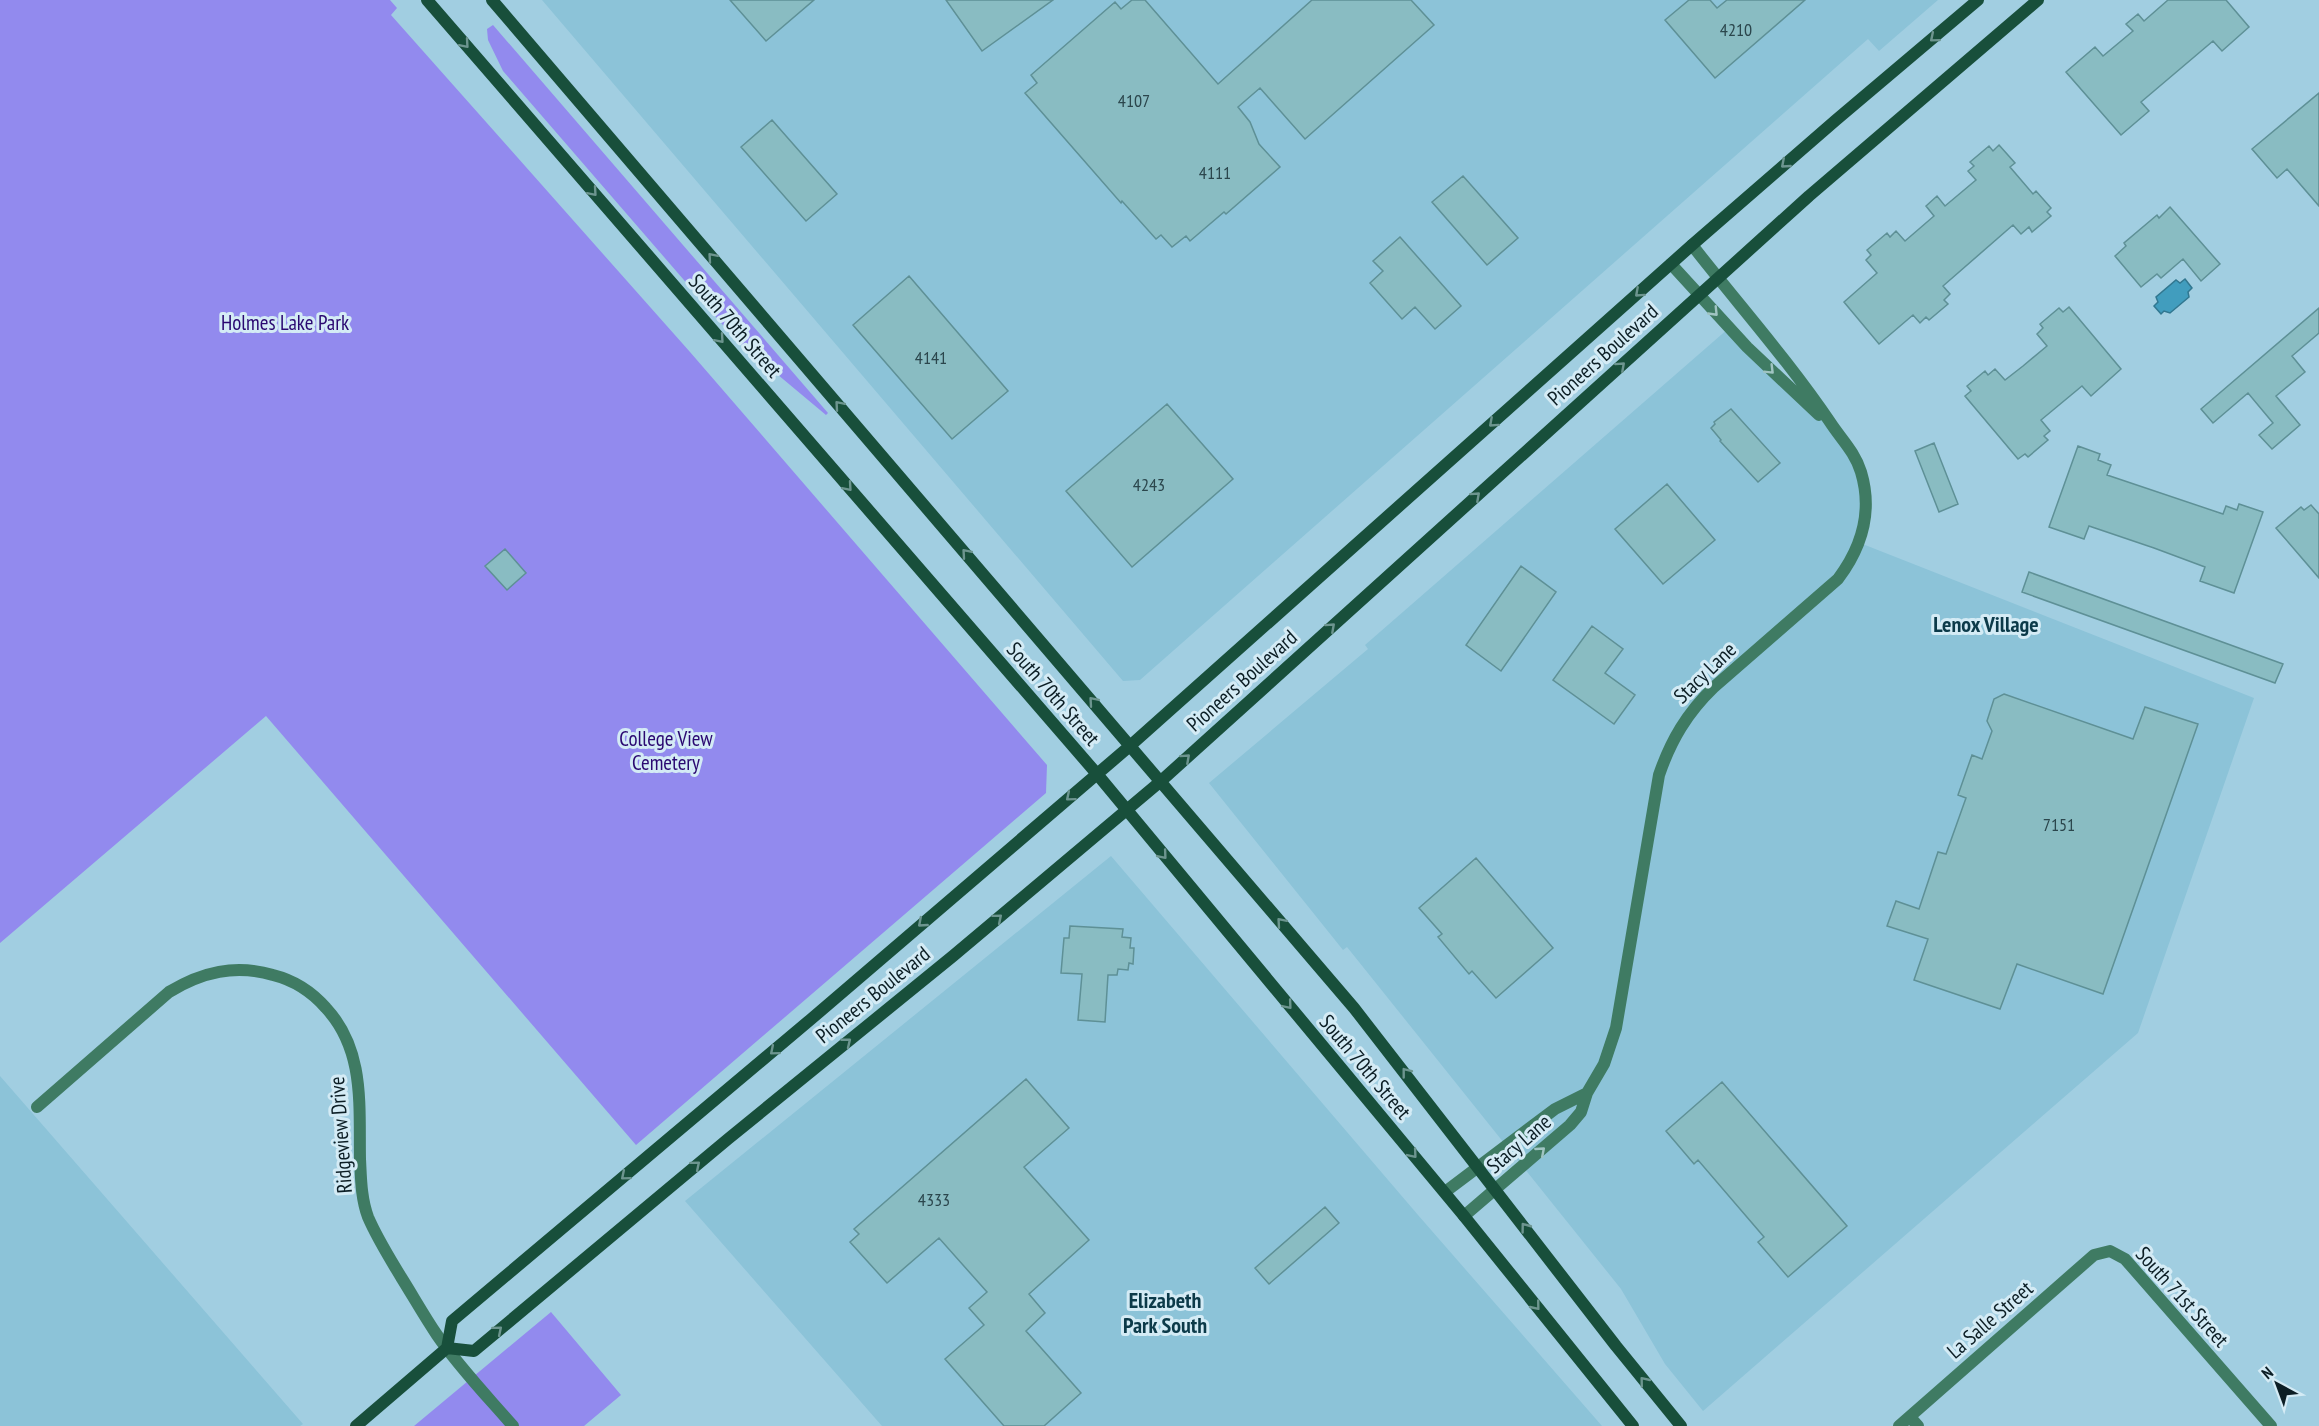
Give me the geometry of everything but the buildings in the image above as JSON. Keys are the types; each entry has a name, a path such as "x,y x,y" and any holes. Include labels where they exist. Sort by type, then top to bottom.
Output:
{"main road":[{"name":"South 70th Street","path":"427,0 1097,774 1445,1192 1633,1426"},
{"name":"South 70th Street","path":"492,0 1354,1008 1616,1347 1682,1426"},
{"name":"Pioneers Boulevard","path":"1978,0 1692,245 1131,745 801,1028 452,1321 447,1348 474,1351 1161,781 1809,196 2038,0"},
{"path":"356,1426 447,1348"}],"street":[{"name":"Stacy Lane","path":"1464,1216 1570,1125 1581,1112 1587,1093 1604,1064 1617,1028 1659,775 1669,747 1682,724 1698,703 1838,579 1851,562 1860,543 1866,518 1866,494 1861,471 1852,449 1834,428 1801,379 1692,245"},
{"name":"Stacy Lane","path":"1671,264 1698,296 1784,383 1834,428"},
{"name":"Ridgeview Drive","path":"37,1107 169,992 187,981 210,973 242,970 282,977 304,988 319,999 335,1017 348,1038 356,1062 359,1087 361,1185 367,1214 377,1236 447,1348 513,1426"},
{"name":"Stacy Lane","path":"1445,1192 1555,1109 1587,1093"},
{"name":"La Salle Street","path":"1899,1426 1914,1421 2094,1255 2110,1251"},
{"name":"South 71st Street","path":"2110,1251 2125,1259 2271,1426"}],"shaded area":[{"path":"542,0 1938,0 1879,51 1868,39 1140,680 1123,681"},
{"path":"2185,279 2192,288 2188,292 2189,297 2170,313 2164,311 2161,314 2154,306 2158,302 2156,297 2176,280 2180,283"},
{"path":"1729,328 1834,428 1861,471 1860,543 2254,698 2138,1033 1703,1411 1665,1364 1621,1289 1347,947 1343,950 1209,783 1368,649 1365,645"},
{"path":"1111,856 1602,1426 882,1426 685,1201"},
{"path":"0,1076 303,1424 300,1426 0,1426"}],"green space":[{"path":"0,0 390,0 397,8 391,15 690,352 1047,765 1046,793 636,1145 266,716 0,943"},
{"path":"493,25 828,413 826,415 735,339 503,71 488,40 487,29"},
{"path":"551,1312 621,1395 584,1426 414,1426"}],"district":[{"name":"Lenox Village","path":"1986,624"},
{"name":"Elizabeth Park South","path":"1165,1312"}],"park label":[{"name":"Holmes Lake Park","path":"285,323"},
{"name":"College View Cemetery","path":"666,751"}]}
